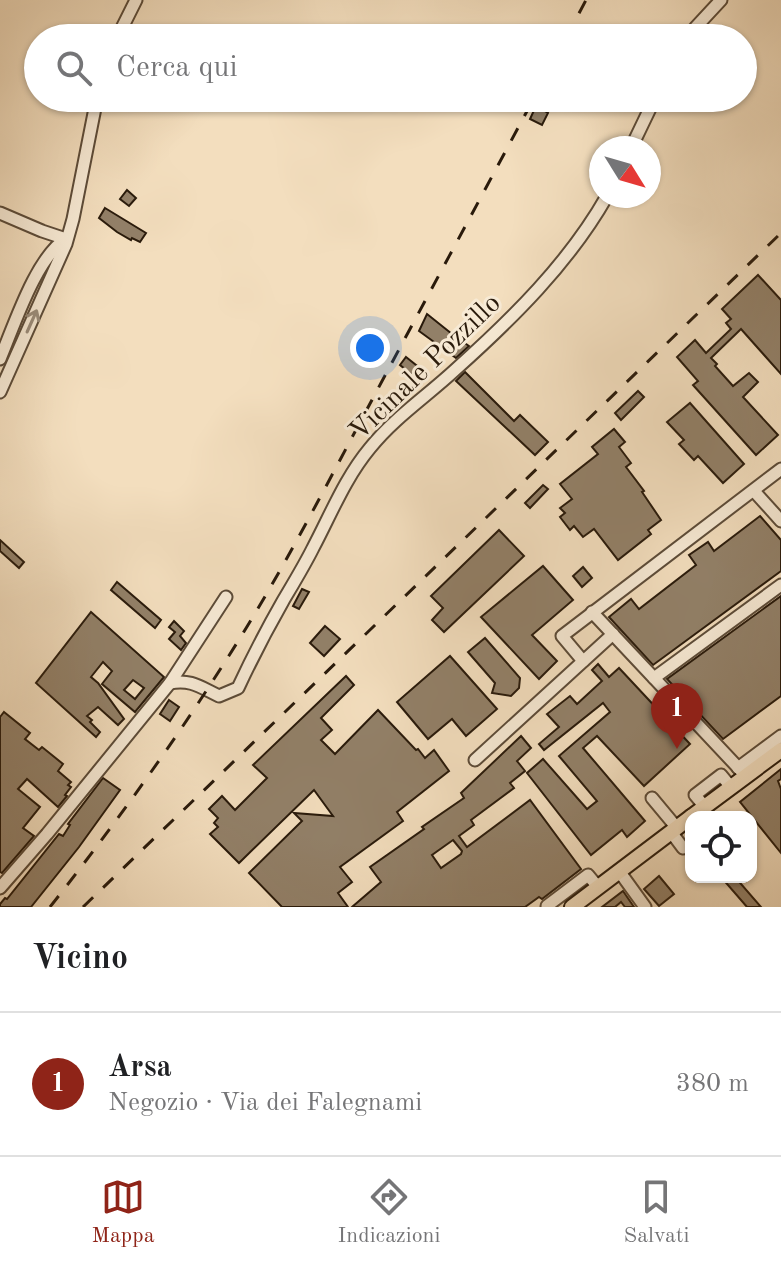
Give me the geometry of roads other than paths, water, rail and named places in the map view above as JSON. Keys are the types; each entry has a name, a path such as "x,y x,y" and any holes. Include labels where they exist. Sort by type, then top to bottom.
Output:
{"main road":[{"path":"699,811 731,787 742,772 781,750"},
{"path":"572,907 685,822"}],"street":[{"path":"124,24 136,0"},
{"path":"699,24 721,0"},
{"path":"0,392 58,263 73,219 93,112"},
{"path":"637,136 648,112"},
{"name":"Vicinale Pozzillo","path":"170,683 192,683 219,696 238,688 314,548 337,498 370,448 511,317 553,272 599,208"},
{"path":"0,213 66,239"},
{"path":"0,359 39,269 54,248 66,239"},
{"path":"583,661 562,636 781,469"},
{"path":"754,491 781,521"},
{"path":"654,678 781,585"},
{"path":"0,888 170,683 226,597"},
{"path":"592,612 742,772 781,736"},
{"path":"475,760 613,634"},
{"path":"652,798 683,848"},
{"path":"619,871 645,907"},
{"path":"548,907 588,875 598,887"}],"railway":[{"path":"573,24 586,0"},
{"path":"50,907 153,769 248,625 308,520 527,112"},
{"path":"83,907 781,233"}],"place":[{"name":"Arsa","path":"677,749"}]}
